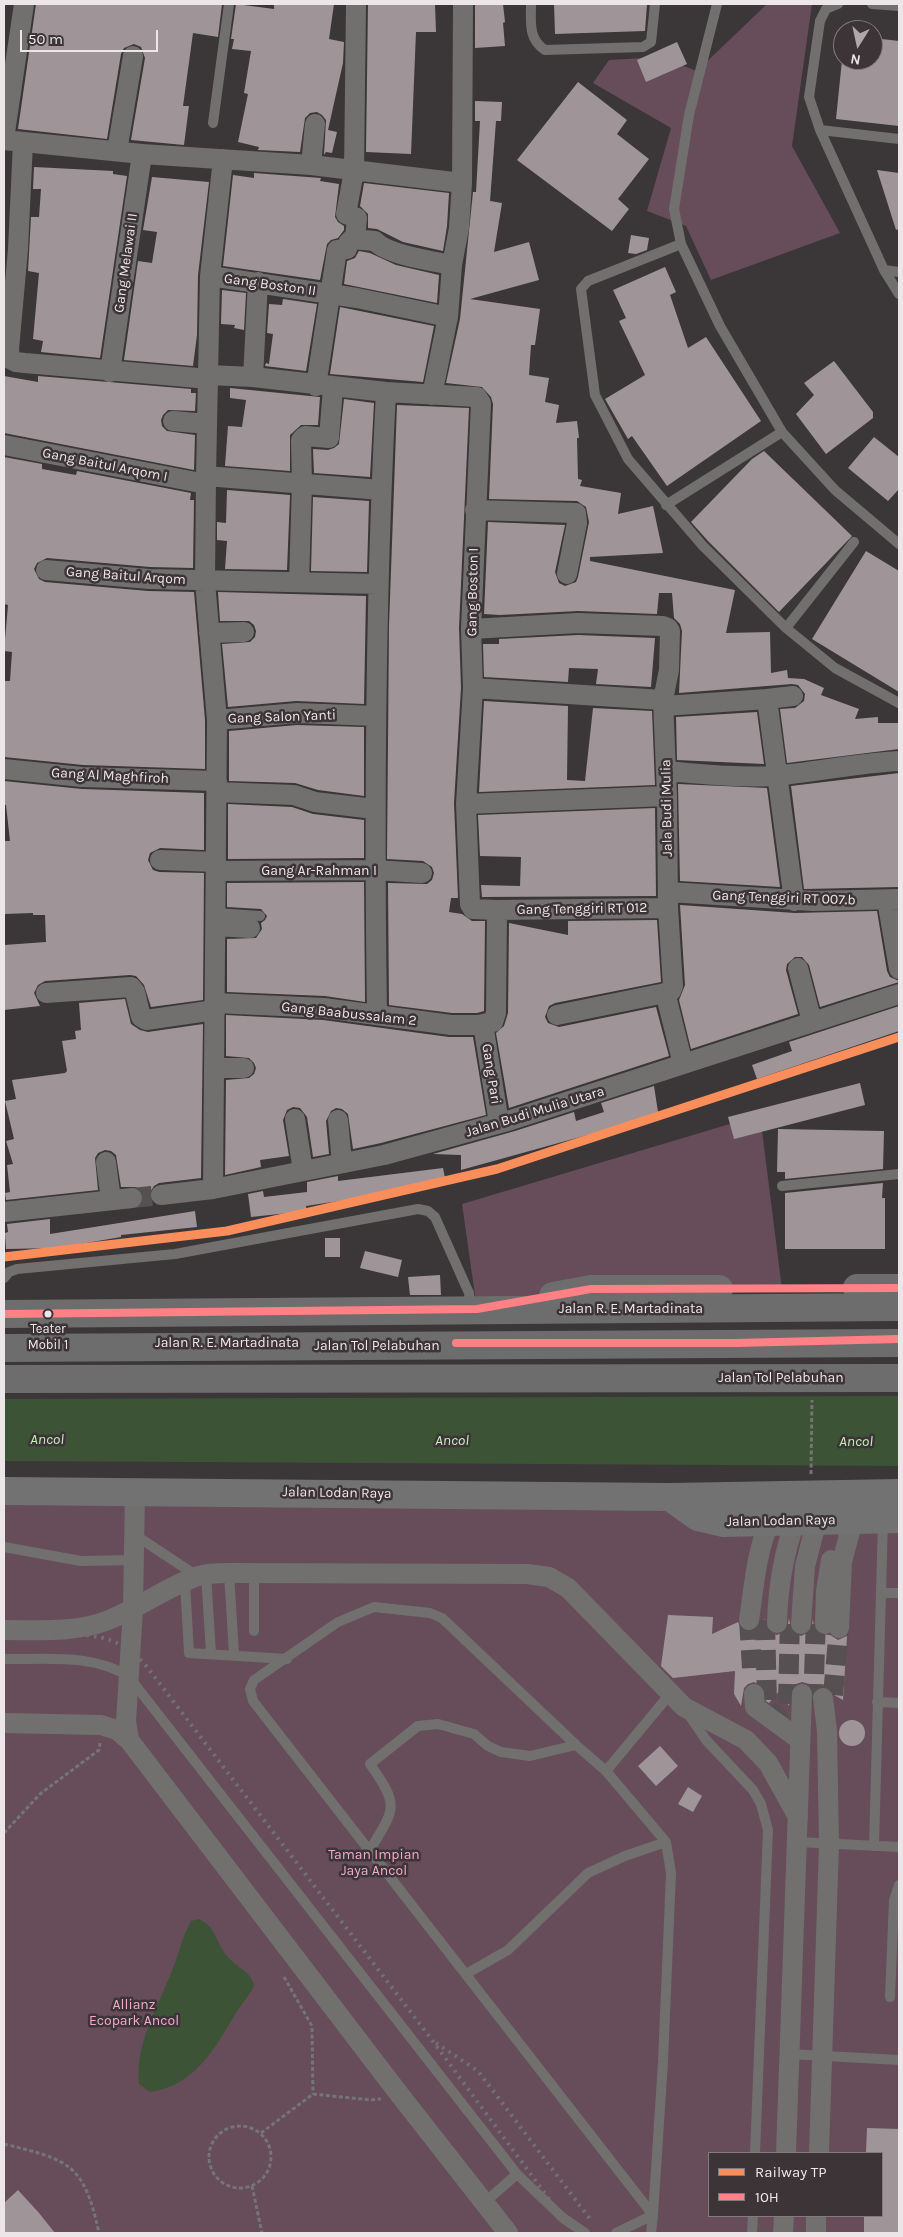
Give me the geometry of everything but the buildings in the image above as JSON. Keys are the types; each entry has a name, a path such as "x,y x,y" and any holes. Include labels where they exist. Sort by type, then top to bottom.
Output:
{"highway":[{"path":"474,1309 591,1289 899,1288"},
{"name":"Jalan R. E. Martadinata","path":"4,1314 474,1309 899,1308"},
{"name":"Jalan R. E. Martadinata","path":"4,1343 736,1343 899,1341"},
{"name":"Jalan Tol Pelabuhan","path":"4,1348 899,1341"},
{"name":"Jalan Tol Pelabuhan","path":"4,1379 899,1378"}],"main road":[{"name":"Jalan Lodan Raya","path":"4,1491 670,1497 899,1493"},
{"name":"Jalan Lodan Raya","path":"670,1497 698,1517 712,1521 891,1519"}],"street":[{"path":"11,249 10,141 24,4"},
{"path":"355,239 357,218 346,214 354,171 356,4"},
{"path":"432,395 448,316 452,265 459,228 462,183 464,4"},
{"path":"117,151 133,56"},
{"path":"311,165 315,124"},
{"path":"10,141 142,154 311,165 462,183"},
{"name":"Gang Melawai II","path":"110,372 142,154"},
{"path":"213,1189 218,720 205,582 210,276 222,160"},
{"path":"299,582 302,483 301,440 305,436 329,438 325,387 331,294 337,250 347,249 348,243 355,239 375,241 377,245 399,254 452,265"},
{"name":"Gang Boston I","path":"11,249 9,350 10,359 16,362 110,372 254,378 325,387 477,397 481,403 471,629 473,688 466,804 470,904 473,909 478,911 497,910"},
{"name":"Gang Boston II","path":"210,276 331,294 448,316"},
{"path":"254,378 258,282"},
{"path":"377,1015 374,809 378,584 386,392"},
{"path":"173,421 207,424"},
{"name":"Gang Baitul Arqom I","path":"4,445 206,480 302,483 381,490"},
{"path":"475,510 576,513 578,515 578,523 566,574"},
{"name":"Gang Baitul Arqom","path":"46,570 117,578 205,582 378,584"},
{"name":"Jala Budi Mulia","path":"471,629 578,623 663,626 670,631 669,670 663,703 667,796 668,900 673,986 671,991 557,1015"},
{"path":"209,633 244,632"},
{"path":"473,688 663,703 767,699 793,696"},
{"path":"767,699 794,901"},
{"name":"Gang Salon Yanti","path":"218,720 305,713 376,716"},
{"path":"666,771 728,777 776,775 875,762 899,762"},
{"name":"Gang Al Maghfiroh","path":"4,769 82,777 217,786 294,795 316,802 374,809"},
{"path":"466,804 667,796"},
{"name":"Gang Ar-Rahman I","path":"160,860 216,866 422,873"},
{"name":"Gang Tenggiri RT 007.b","path":"668,900 893,900"},
{"name":"Gang Tenggiri RT 012","path":"497,910 668,900"},
{"path":"893,900 899,968"},
{"path":"484,1024 495,1019 497,910"},
{"path":"216,919 255,922"},
{"path":"798,968 812,1022"},
{"name":"Gang Baabussalam 2","path":"46,993 131,987 134,989 141,1017 146,1020 215,1007 324,1008 451,1025 484,1024"},
{"name":"Jalan Budi Mulia Utara","path":"162,1194 213,1189 384,1155 499,1123 899,994"},
{"path":"667,1000 683,1064"},
{"name":"Gang Pari","path":"484,1024 499,1123"},
{"path":"214,1068 244,1068"},
{"path":"295,1119 302,1171"},
{"path":"338,1120 342,1163"},
{"path":"106,1162 110,1200"},
{"path":"4,1212 132,1198"},
{"path":"129,1740 126,1721 135,1560 135,1491"},
{"path":"795,1622 842,1562 812,1521"},
{"path":"795,1622 812,1521"},
{"path":"795,1622 767,1586 773,1553 812,1521"},
{"path":"4,1630 50,1630 104,1622 196,1578 229,1573 528,1574 549,1577 568,1588 677,1700 746,1740 768,1763 798,1817"},
{"path":"754,1694 755,1707 800,1740"},
{"path":"786,2152 800,1740 812,1699 827,1731 829,1844 819,2152"},
{"path":"4,1723 101,1725 117,1730 129,1740 396,2090 508,2233"},
{"path":"783,2233 784,2217"},
{"path":"816,2217 816,2233"}],"lane":[{"path":"213,123 229,4"},
{"path":"531,4 531,36 545,50 643,47 651,42 655,4"},
{"path":"716,4 689,115 674,208 681,244 720,326 782,432 835,490 899,544"},
{"path":"838,4 826,9 820,21 810,97 820,130 884,270 899,294"},
{"path":"872,4 899,6"},
{"path":"820,130 899,139"},
{"path":"681,244 588,281 581,289 595,395 628,459 703,546 786,628 835,668 899,703"},
{"path":"884,270 899,272"},
{"path":"666,505 782,432"},
{"path":"786,628 854,542"},
{"path":"782,1186 899,1174"},
{"path":"4,1278 9,1272 17,1269 175,1254 418,1209 428,1211 435,1217 469,1293 474,1309"},
{"path":"874,1846 881,1593 891,1519"},
{"path":"135,1535 196,1578 211,1653"},
{"path":"4,1547 82,1561 135,1560"},
{"path":"229,1573 234,1654"},
{"path":"254,1573 254,1631"},
{"path":"196,1578 189,1653 234,1654 287,1659"},
{"path":"881,1593 899,1593"},
{"path":"651,2233 664,2062 671,1873 666,1842 606,1771 442,1618 430,1613 374,1608 338,1622 254,1680 250,1690 252,1701 370,1850 652,2215"},
{"path":"4,1659 91,1662 116,1668 129,1677 517,2174 563,2218 585,2233"},
{"path":"606,1771 677,1700 706,1740 753,1790 761,1804 768,1830 755,2152"},
{"path":"877,1702 899,1703"},
{"path":"370,1850 390,1816 392,1803 388,1789 370,1764 418,1726 438,1724 474,1734 488,1746 501,1752 530,1756 576,1745"},
{"path":"466,1974 508,1950 588,1872 625,1856 666,1842"},
{"path":"797,1842 899,1847"},
{"path":"890,1997 894,1900 899,1885"},
{"path":"789,2054 899,2060"},
{"path":"484,2203 517,2174"},
{"path":"616,2233 652,2215"},
{"path":"752,2233 753,2217"}],"path":[{"path":"812,1394 812,1469"},
{"path":"4,1834 40,1794 99,1750 101,1725"},
{"path":"287,1947 273,1960 312,2026 313,2094"},
{"path":"261,2133 313,2094 371,2100 383,2099 396,2090"},
{"path":"241,2126 261,2133 268,2141 272,2151 272,2162 262,2181 252,2186 238,2188 224,2184 211,2169 210,2149 214,2140 221,2132 230,2127 241,2126"},
{"path":"4,2144 61,2160 72,2169 85,2188 99,2233"},
{"path":"252,2186 262,2233"}],"green space":[{"path":"767,4 812,4 792,146 840,233 711,280 686,226 647,211 671,128 593,83 609,60 659,57 697,71"},
{"path":"760,1115 782,1289 629,1290 477,1309 462,1204"},
{"name":"Taman Impian Jaya Ancol","path":"4,1491 148,1491 899,1519 899,2233 4,2233"}],"water":[{"name":"Ancol","path":"899,1396 899,1466 4,1461 4,1399"},
{"path":"199,1919 214,1932 225,1954 247,1973 254,1985 221,2038 202,2063 180,2082 150,2092 139,2084 140,2055 144,2040 188,1927 191,1921"}],"tunnel":[{"path":"132,1198 161,1195"},
{"path":"788,1704 790,1618"},
{"path":"813,1704 816,1619"},
{"path":"749,1620 752,1668"},
{"path":"765,1620 767,1708 782,1723"},
{"path":"833,1695 839,1628"}],"railway":[{"path":"4,1635 88,1635 121,1645 144,1663 432,2040 563,2218 578,2233"},
{"path":"436,2043 478,2071 590,2219"}],"rail line":[{"name":"TP","path":"4,1257 227,1231 497,1169 899,1037"}],"transit line":[{"name":"10H","path":"4,1314 477,1309 591,1289 899,1288"},
{"name":"10H","path":"456,1343 736,1343 899,1339"}],"place":[{"name":"Teater Mobil 1","path":"48,1314"}],"park label":[{"name":"Allianz Ecopark Ancol","path":"134,2014"}]}
